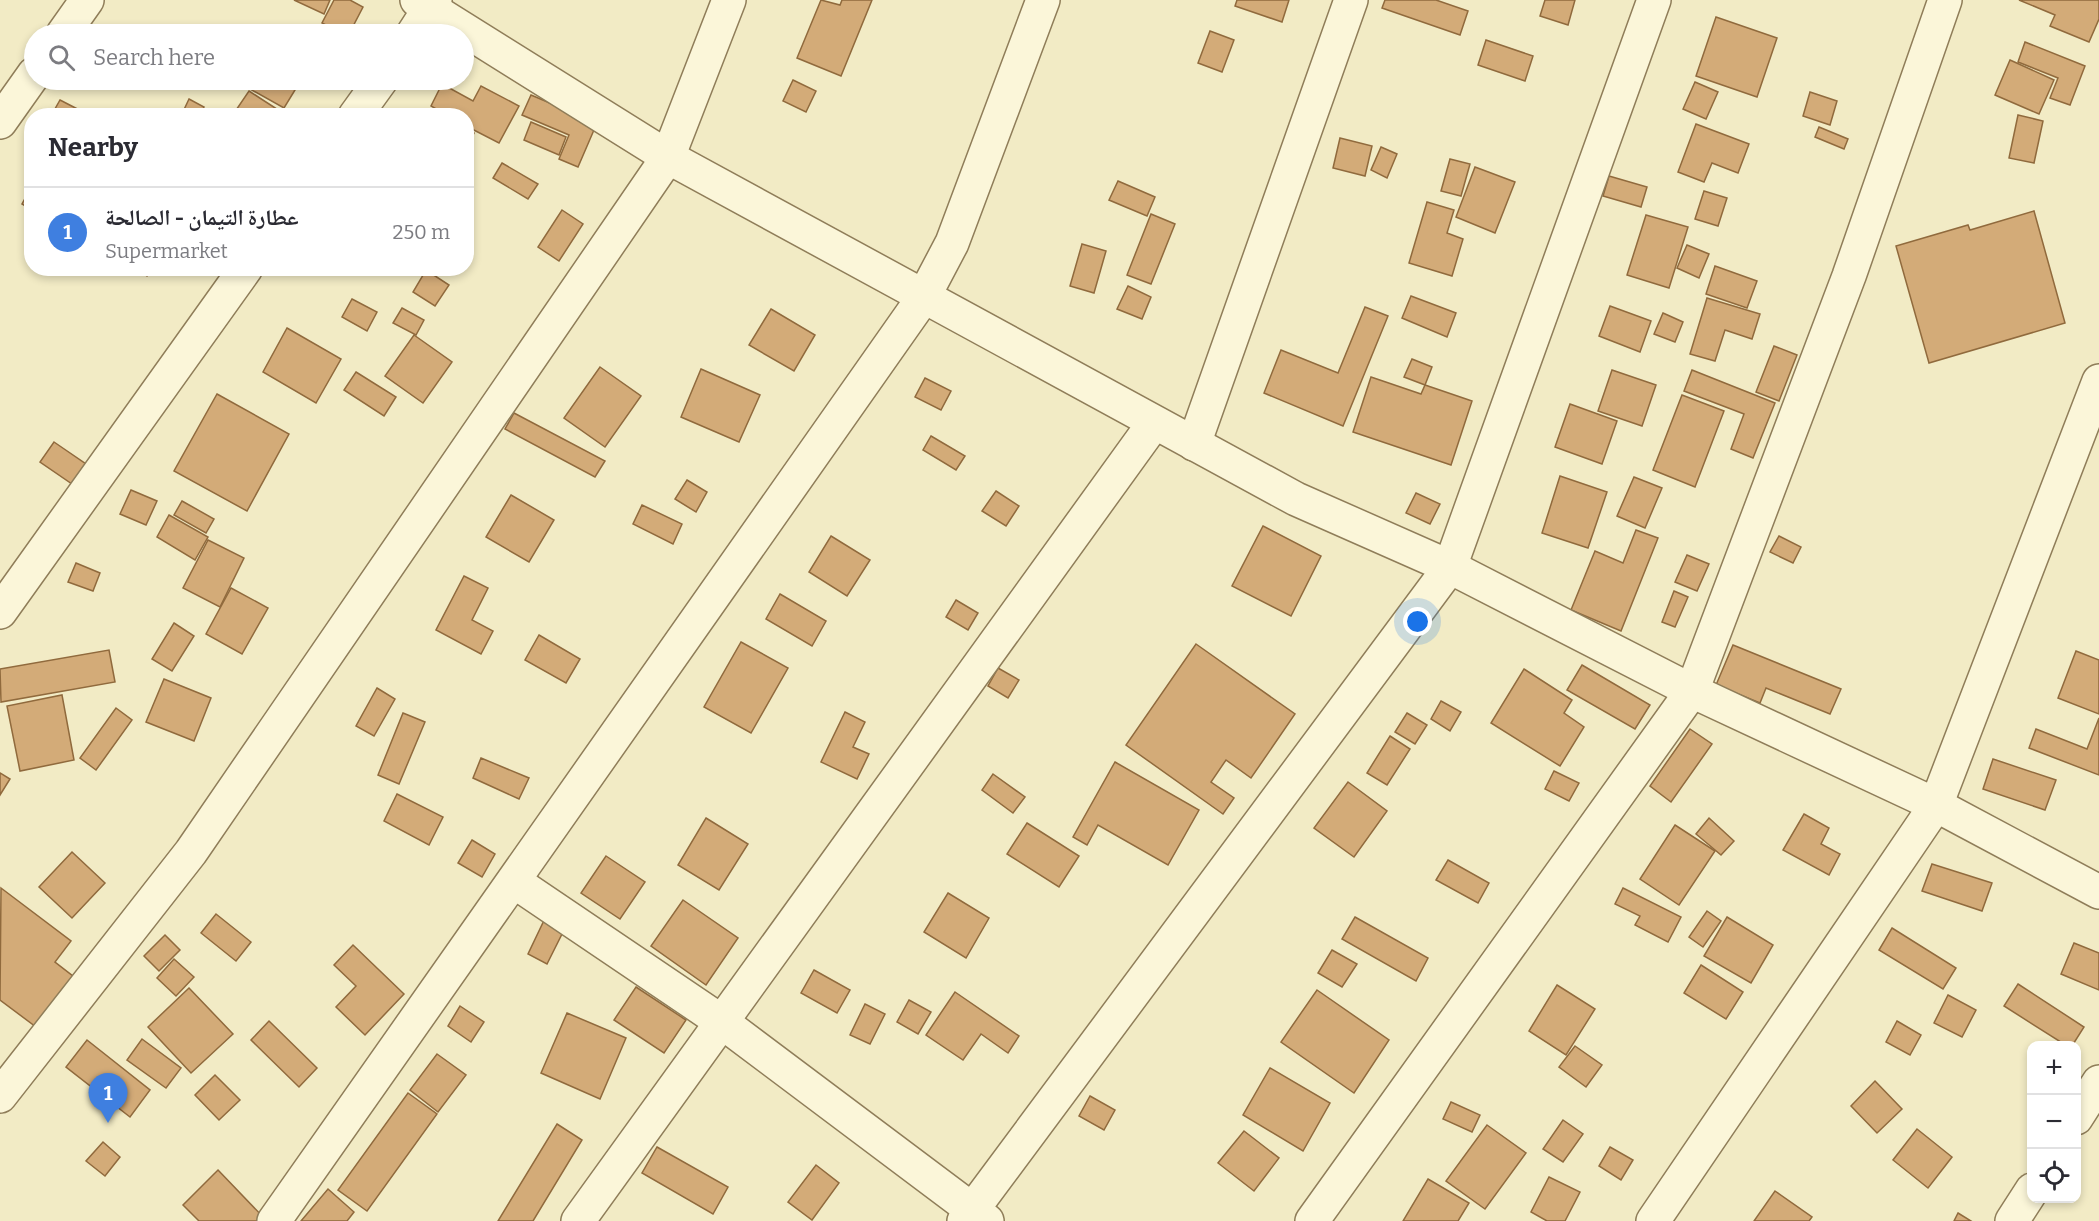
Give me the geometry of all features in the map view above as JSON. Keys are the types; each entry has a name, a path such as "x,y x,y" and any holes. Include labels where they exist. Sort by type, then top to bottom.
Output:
{"street":[{"path":"70,24 87,0"},
{"path":"0,1096 191,852 668,157 729,0"},
{"path":"274,1221 515,882 922,298 952,243 1043,0"},
{"path":"1194,444 1351,0"},
{"path":"515,882 722,1022 974,1217 1450,567 1654,0"},
{"path":"1312,1221 1692,691 1850,276 1945,0"},
{"path":"418,24 428,3 461,24"},
{"path":"474,33 668,157 922,298 1296,499 1450,567 1692,691 1936,805 2099,892"},
{"path":"0,122 24,88"},
{"path":"361,108 374,90"},
{"path":"0,612 240,276"},
{"path":"1653,1221 1936,805 2099,381"},
{"path":"578,1221 1154,423"},
{"path":"2081,1110 2099,1082"},
{"path":"2012,1221 2027,1197"}],"building":[{"path":"294,0 330,0 324,14"},
{"path":"334,0 350,0 363,7 354,24 322,23"},
{"path":"821,0 840,5 842,0 872,0 841,76 797,58"},
{"path":"1237,0 1289,0 1282,22 1235,6"},
{"path":"1385,0 1436,0 1468,11 1460,35 1382,8"},
{"path":"1545,0 1575,0 1568,25 1540,16"},
{"path":"2019,0 2099,0 2099,19 2089,42 2050,26 2055,15"},
{"path":"1716,17 1777,38 1757,97 1696,76"},
{"path":"1210,31 1234,40 1222,72 1198,63"},
{"path":"1486,40 1533,56 1525,81 1478,65"},
{"path":"2025,42 2085,66 2070,105 2050,98 2058,78 2018,62"},
{"path":"2010,60 2054,80 2039,114 1995,95"},
{"path":"793,80 816,91 806,112 783,101"},
{"path":"1695,82 1718,92 1706,119 1683,109"},
{"path":"481,86 519,106 499,143 474,130 474,108 434,108 431,106 439,90 453,90 473,101"},
{"path":"252,90 295,90 284,108"},
{"path":"249,91 275,108 237,108"},
{"path":"1810,92 1837,101 1830,125 1803,116"},
{"path":"531,95 597,123 578,167 559,159 569,135 522,115"},
{"path":"189,99 204,107 203,108 185,108"},
{"path":"60,100 76,108 56,108"},
{"path":"2018,115 2043,121 2034,163 2009,158"},
{"path":"531,122 566,137 559,155 524,140"},
{"path":"1696,124 1749,144 1738,173 1712,163 1704,182 1678,172"},
{"path":"1819,127 1848,139 1844,149 1815,137"},
{"path":"1340,138 1372,146 1365,176 1333,168"},
{"path":"1381,147 1397,154 1387,178 1371,170"},
{"path":"1450,159 1470,164 1461,196 1441,191"},
{"path":"502,163 538,184 528,199 493,178"},
{"path":"1475,167 1515,182 1495,233 1456,217"},
{"path":"1609,176 1647,187 1641,207 1603,196"},
{"path":"1118,181 1155,197 1147,216 1109,200"},
{"path":"1704,191 1727,198 1718,226 1695,219"},
{"path":"1427,202 1454,210 1447,233 1463,239 1452,276 1409,263"},
{"path":"562,210 583,224 559,261 538,247"},
{"path":"2034,211 2065,323 1929,363 1896,246 1968,225 1970,230"},
{"path":"1151,214 1175,224 1151,284 1127,275"},
{"path":"1646,215 1688,227 1669,288 1627,275"},
{"path":"1082,244 1106,251 1094,293 1070,286"},
{"path":"1687,245 1709,254 1699,278 1677,268"},
{"path":"1715,266 1757,281 1747,308 1706,294"},
{"path":"422,276 435,276 449,285 435,306 413,292"},
{"path":"1128,286 1151,297 1142,319 1117,309"},
{"path":"1411,296 1456,313 1447,337 1402,318"},
{"path":"1707,298 1760,314 1752,339 1725,330 1715,361 1690,354"},
{"path":"352,299 377,312 367,331 342,317"},
{"path":"1610,306 1651,321 1640,352 1599,336"},
{"path":"1365,307 1388,316 1343,426 1264,393 1281,350 1338,373"},
{"path":"402,308 424,320 416,335 393,323"},
{"path":"771,309 815,335 794,371 749,345"},
{"path":"1663,313 1683,322 1675,342 1654,334"},
{"path":"287,328 341,359 316,403 263,372"},
{"path":"414,335 452,362 423,403 385,376"},
{"path":"1774,346 1797,355 1779,401 1756,392"},
{"path":"1412,359 1432,367 1425,385 1404,377"},
{"path":"600,367 641,396 605,447 564,418"},
{"path":"701,369 760,395 739,442 681,417"},
{"path":"1612,370 1656,385 1642,426 1598,411"},
{"path":"1692,370 1775,403 1753,458 1731,449 1744,414 1684,391"},
{"path":"356,372 396,397 384,416 344,390"},
{"path":"1371,377 1421,394 1425,385 1472,401 1451,465 1353,432"},
{"path":"925,378 951,391 941,410 915,397"},
{"path":"217,394 289,434 247,511 174,471"},
{"path":"1682,395 1724,411 1695,487 1653,470"},
{"path":"1570,404 1617,421 1602,464 1555,447"},
{"path":"514,413 605,461 595,477 505,429"},
{"path":"931,436 965,456 956,470 923,450"},
{"path":"54,442 86,464 72,484 40,462"},
{"path":"1560,476 1607,492 1588,548 1542,533"},
{"path":"1634,477 1662,488 1645,528 1617,516"},
{"path":"687,480 707,492 696,512 675,499"},
{"path":"131,490 157,501 146,525 120,514"},
{"path":"996,491 1019,506 1006,526 982,511"},
{"path":"1416,493 1440,504 1430,524 1406,513"},
{"path":"511,495 554,520 529,562 486,537"},
{"path":"182,501 214,519 206,533 174,515"},
{"path":"642,505 682,524 673,544 633,524"},
{"path":"169,515 208,537 195,560 157,537"},
{"path":"1263,526 1321,556 1291,616 1232,586"},
{"path":"1636,530 1658,538 1621,631 1571,610 1595,551 1623,563"},
{"path":"831,536 870,560 847,596 809,572"},
{"path":"1779,536 1801,547 1793,563 1770,552"},
{"path":"208,540 244,558 220,607 183,588"},
{"path":"1687,555 1709,564 1697,591 1675,582"},
{"path":"76,563 100,573 93,591 68,582"},
{"path":"464,576 488,588 472,620 493,631 481,654 436,630"},
{"path":"231,588 268,608 242,654 206,634"},
{"path":"1674,591 1688,597 1675,627 1662,622"},
{"path":"780,594 826,621 812,646 766,619"},
{"path":"956,600 978,613 968,630 946,617"},
{"path":"174,623 194,636 172,671 152,659"},
{"path":"539,635 580,659 566,683 525,660"},
{"path":"741,642 788,668 751,733 704,707"},
{"path":"1196,644 1295,714 1251,778 1226,760 1211,782 1234,798 1223,814 1126,745"},
{"path":"1733,645 1841,689 1830,714 1766,688 1760,703 1716,685"},
{"path":"109,650 115,682 1,702 0,669"},
{"path":"2076,651 2099,660 2099,714 2058,698"},
{"path":"1582,665 1650,705 1635,729 1567,690"},
{"path":"998,668 1019,680 1008,698 988,686"},
{"path":"1524,669 1572,700 1564,713 1584,727 1560,766 1491,723"},
{"path":"164,679 211,698 194,741 146,722"},
{"path":"377,688 395,699 374,736 356,726"},
{"path":"62,695 74,760 20,771 7,706"},
{"path":"1441,701 1461,712 1450,731 1431,719"},
{"path":"116,708 132,720 96,770 80,758"},
{"path":"845,712 865,722 853,747 869,754 857,779 821,762"},
{"path":"403,713 425,722 399,784 378,775"},
{"path":"1407,713 1427,725 1415,744 1395,732"},
{"path":"2099,718 2099,775 2029,748 2036,729 2087,749"},
{"path":"1690,729 1712,744 1671,802 1650,786"},
{"path":"1390,736 1410,749 1387,785 1367,773"},
{"path":"481,758 529,778 519,799 473,778"},
{"path":"1993,759 2056,780 2045,810 1983,789"},
{"path":"1115,762 1199,810 1168,865 1098,825 1087,845 1073,837"},
{"path":"1554,771 1579,783 1569,801 1545,789"},
{"path":"0,773 10,779 0,795"},
{"path":"993,774 1025,797 1013,813 982,790"},
{"path":"1348,782 1387,811 1354,857 1314,828"},
{"path":"397,794 443,817 429,845 384,821"},
{"path":"1804,814 1829,828 1821,844 1840,854 1829,875 1783,850"},
{"path":"706,818 748,844 719,890 678,865"},
{"path":"1709,818 1734,841 1721,855 1696,834"},
{"path":"1027,823 1079,856 1059,887 1007,854"},
{"path":"1675,825 1715,851 1679,905 1640,879"},
{"path":"472,840 495,854 482,877 458,863"},
{"path":"72,852 105,883 72,918 39,887"},
{"path":"606,856 645,882 620,919 581,893"},
{"path":"1448,860 1489,883 1478,903 1436,880"},
{"path":"1932,864 1992,883 1982,911 1922,891"},
{"path":"1,888 71,941 55,962 78,980 40,1030 0,1000"},
{"path":"1623,888 1681,917 1668,942 1635,925 1640,916 1615,904"},
{"path":"948,893 989,918 966,958 924,932"},
{"path":"683,900 738,938 706,985 651,946"},
{"path":"549,910 569,920 547,964 528,954"},
{"path":"1707,911 1721,921 1703,947 1689,937"},
{"path":"216,914 251,942 236,961 201,933"},
{"path":"1355,917 1428,958 1416,981 1342,939"},
{"path":"1727,917 1773,945 1751,983 1704,956"},
{"path":"1892,928 1956,968 1943,989 1879,950"},
{"path":"165,935 180,950 159,971 144,956"},
{"path":"2074,943 2099,953 2099,990 2061,974"},
{"path":"353,945 404,994 365,1035 336,1007 356,986 334,965"},
{"path":"1332,950 1357,964 1342,987 1318,973"},
{"path":"174,959 194,977 176,996 157,978"},
{"path":"1701,965 1743,992 1726,1019 1684,993"},
{"path":"814,970 850,990 837,1013 801,993"},
{"path":"2018,984 2084,1027 2075,1041 2059,1041 2004,1006"},
{"path":"1557,985 1595,1009 1566,1055 1529,1031"},
{"path":"636,987 686,1020 664,1053 614,1020"},
{"path":"189,988 233,1034 191,1073 148,1027"},
{"path":"1317,990 1389,1040 1354,1093 1281,1042"},
{"path":"955,992 1019,1036 1008,1053 981,1034 963,1060 926,1035"},
{"path":"1948,995 1976,1010 1962,1037 1934,1023"},
{"path":"909,1000 931,1012 918,1034 897,1022"},
{"path":"865,1004 885,1014 870,1044 850,1035"},
{"path":"460,1006 484,1022 471,1042 448,1026"},
{"path":"567,1013 626,1038 600,1099 541,1073"},
{"path":"269,1021 317,1068 299,1087 251,1040"},
{"path":"1897,1021 1921,1035 1910,1055 1886,1042"},
{"path":"142,1039 181,1068 166,1088 127,1060"},
{"path":"87,1040 150,1090 130,1117 66,1067"},
{"path":"1575,1046 1602,1065 1586,1087 1559,1067"},
{"path":"437,1054 466,1075 438,1112 410,1090"},
{"path":"1270,1068 1330,1103 1303,1151 1243,1115"},
{"path":"215,1075 240,1100 219,1120 195,1095"},
{"path":"1875,1081 1902,1109 1877,1133 1851,1106"},
{"path":"408,1093 437,1114 367,1211 338,1190"},
{"path":"1090,1096 1115,1110 1104,1130 1079,1116"},
{"path":"1451,1102 1480,1115 1472,1132 1443,1119"},
{"path":"1563,1120 1583,1134 1563,1162 1543,1149"},
{"path":"557,1124 582,1140 533,1221 498,1221"},
{"path":"1487,1125 1526,1153 1485,1209 1446,1181"},
{"path":"1917,1129 1952,1157 1928,1188 1893,1160"},
{"path":"1244,1131 1279,1158 1254,1191 1218,1163"},
{"path":"103,1142 120,1157 105,1176 86,1161"},
{"path":"657,1147 728,1187 713,1214 642,1173"},
{"path":"1610,1147 1633,1160 1621,1180 1599,1166"},
{"path":"816,1165 839,1183 812,1220 788,1202"},
{"path":"218,1170 265,1219 263,1221 199,1221 183,1205"},
{"path":"1549,1177 1580,1192 1565,1221 1547,1221 1531,1212"},
{"path":"1428,1179 1469,1203 1458,1221 1403,1221"},
{"path":"328,1189 354,1212 347,1221 301,1221"},
{"path":"1775,1191 1812,1217 1809,1221 1754,1221"},
{"path":"1958,1213 1971,1221 1954,1221"}],"place":[{"name":"عطارة التيمان - الصالحة","path":"108,1123"}]}
